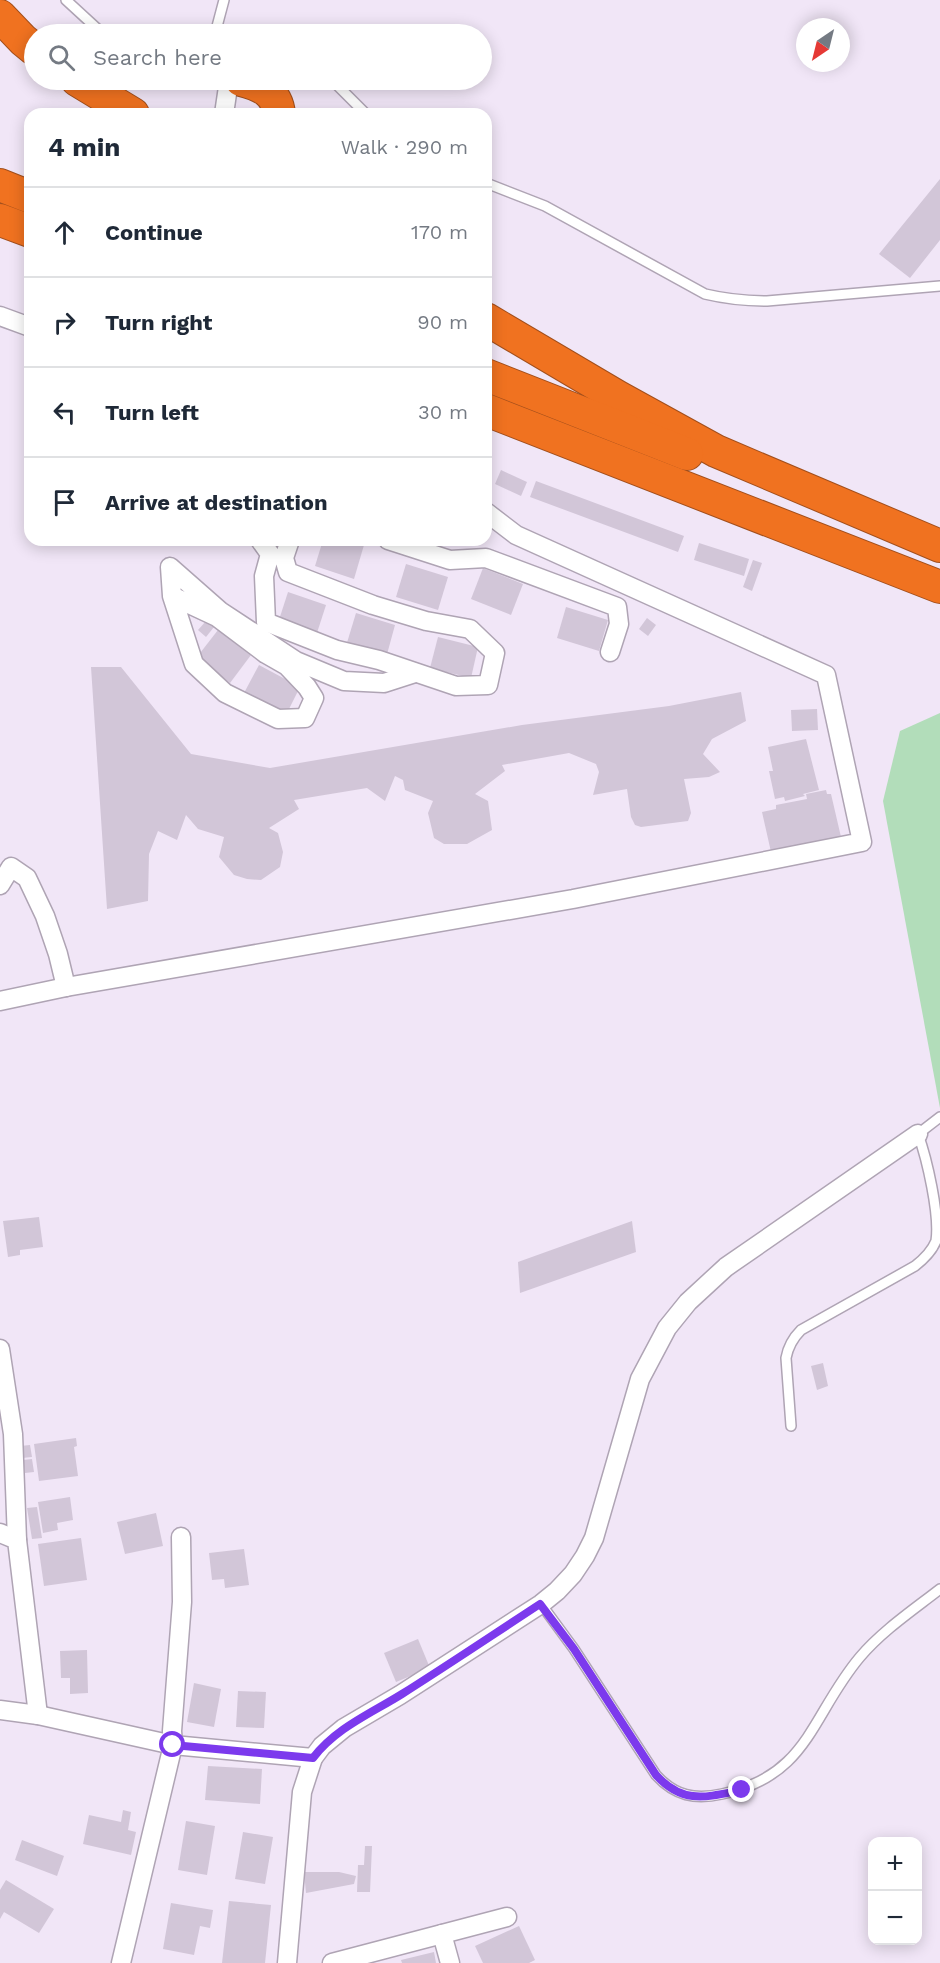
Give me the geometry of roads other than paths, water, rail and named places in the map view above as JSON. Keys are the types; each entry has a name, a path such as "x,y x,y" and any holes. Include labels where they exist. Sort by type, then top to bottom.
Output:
{"highway":[{"path":"0,16 24,41"},
{"path":"93,90 123,108"},
{"path":"266,90 278,103 278,108"},
{"path":"0,185 24,195"},
{"path":"0,220 24,229"},
{"path":"0,230 24,238"},
{"path":"492,323 618,397 716,451 940,546"},
{"path":"492,377 940,552"},
{"path":"492,416 940,587"}],"street":[{"path":"225,108 228,90"},
{"path":"0,316 24,325"},
{"path":"0,1001 66,987 573,899 862,842 826,675 516,535 492,517"},
{"path":"264,546 270,554 264,576 266,622 337,650 379,660 456,686 488,685 495,653 470,629 426,621 383,608 288,572 284,558 288,546"},
{"path":"407,546 450,560 486,558 618,607 620,624 610,652"},
{"path":"172,596 217,616 266,654 288,666 307,687 314,698 305,718 278,719 225,693 194,664 172,596 170,567 220,611 296,661 344,681 384,683 415,672"},
{"path":"0,885 6,866 27,878 45,916 66,987"},
{"path":"287,1963 302,1792 313,1758 327,1741 344,1728 400,1695 557,1591 573,1574 590,1547 640,1379 667,1328 688,1302 726,1267 918,1134"},
{"path":"0,1348 13,1434 17,1540 38,1715"},
{"path":"0,1533 17,1540"},
{"path":"121,1963 173,1745 172,1722 182,1602 181,1537"},
{"path":"0,1710 38,1715 173,1745 313,1758"},
{"path":"332,1963 507,1917"},
{"path":"442,1934 450,1963"}],"lane":[{"path":"66,0 92,24"},
{"path":"218,24 224,0"},
{"path":"342,90 360,108"},
{"path":"492,185 545,206 705,294 745,301 767,301 940,286"},
{"path":"790,1426 786,1358 795,1336 801,1330 915,1266 931,1251 939,1230 936,1203 931,1176 918,1134 940,1117"},
{"path":"540,1604 574,1649 656,1775 663,1783 681,1794 708,1797 742,1790 781,1768 808,1738 839,1686 860,1657 890,1628 940,1589"}]}
